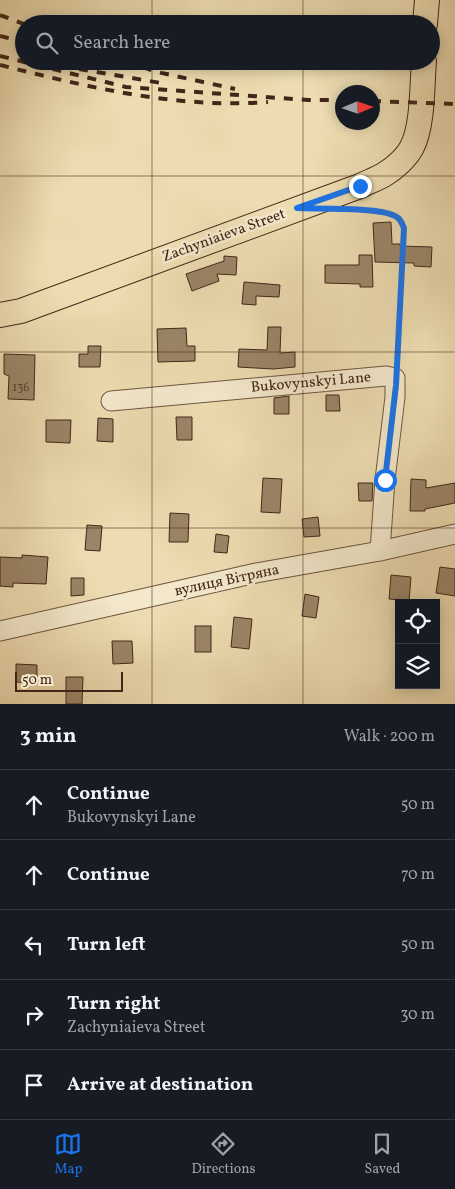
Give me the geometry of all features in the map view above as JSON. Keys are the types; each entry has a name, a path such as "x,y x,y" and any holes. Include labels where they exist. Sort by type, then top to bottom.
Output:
{"main road":[{"path":"426,15 427,0"},
{"name":"Zachyniaieva Street","path":"0,315 21,311 351,189 385,174 400,162 412,147 417,131 421,104 423,70"}],"street":[{"name":"Bukovynskyi Lane","path":"111,401 386,376 395,378"},
{"path":"380,551 395,378"},
{"name":"вулиця Вітряна","path":"0,631 256,573 380,551 455,534"}],"path":[{"path":"342,210 388,213 396,216 404,228 395,378"}],"building":[{"path":"391,222 392,244 432,247 431,267 414,266 414,263 375,262 373,223"},
{"path":"359,255 372,255 373,287 360,287 360,284 325,283 325,265 359,265"},
{"path":"224,256 237,257 236,275 217,274 219,281 192,291 186,274 224,261"},
{"path":"244,282 280,285 279,297 256,296 256,305 242,304"},
{"path":"268,327 281,327 280,353 295,352 295,367 273,369 238,367 239,349 267,350"},
{"path":"186,328 187,346 195,346 195,361 158,362 157,329"},
{"path":"88,346 101,346 100,367 79,367 79,354 88,354"},
{"path":"4,354 35,355 34,400 8,399 9,376 4,374"},
{"path":"326,395 339,395 340,411 326,411"},
{"path":"289,396 289,414 274,414 274,398"},
{"path":"176,417 192,417 192,440 177,440"},
{"path":"98,418 113,419 113,442 97,441"},
{"path":"46,420 71,420 70,443 46,442"},
{"path":"263,478 282,479 280,513 261,512"},
{"path":"411,479 426,480 426,488 455,483 455,503 425,509 425,511 410,511"},
{"path":"358,483 373,483 372,501 359,501"},
{"path":"170,513 189,514 188,542 169,542"},
{"path":"318,517 320,536 304,537 302,519"},
{"path":"87,525 102,526 100,551 85,550"},
{"path":"216,534 229,536 227,553 214,552"},
{"path":"22,555 48,557 46,584 13,583 13,587 0,586 0,557 22,558"},
{"path":"440,567 455,569 455,596 436,593"},
{"path":"391,575 411,577 409,599 389,599"},
{"path":"71,578 84,578 84,595 71,596"},
{"path":"305,594 319,597 316,618 302,616"},
{"path":"234,617 252,619 249,649 231,647"},
{"path":"195,626 211,626 211,652 195,652"},
{"path":"112,641 132,641 133,663 113,664"},
{"path":"16,664 37,665 37,683 16,682"},
{"path":"66,677 83,677 82,704 66,704"}],"railway":[{"path":"0,15 15,21"},
{"path":"0,36 15,40"},
{"path":"0,56 15,60"},
{"path":"0,65 15,69"},
{"path":"21,70 99,88 166,99 200,102 268,102"},
{"path":"57,70 126,87 308,100 335,100"},
{"path":"85,70 161,83"},
{"path":"151,70 235,89"},
{"path":"380,101 455,104"}],"route":[{"path":"360,186 297,208 388,213 396,216 404,228 396,385 385,480"}]}
